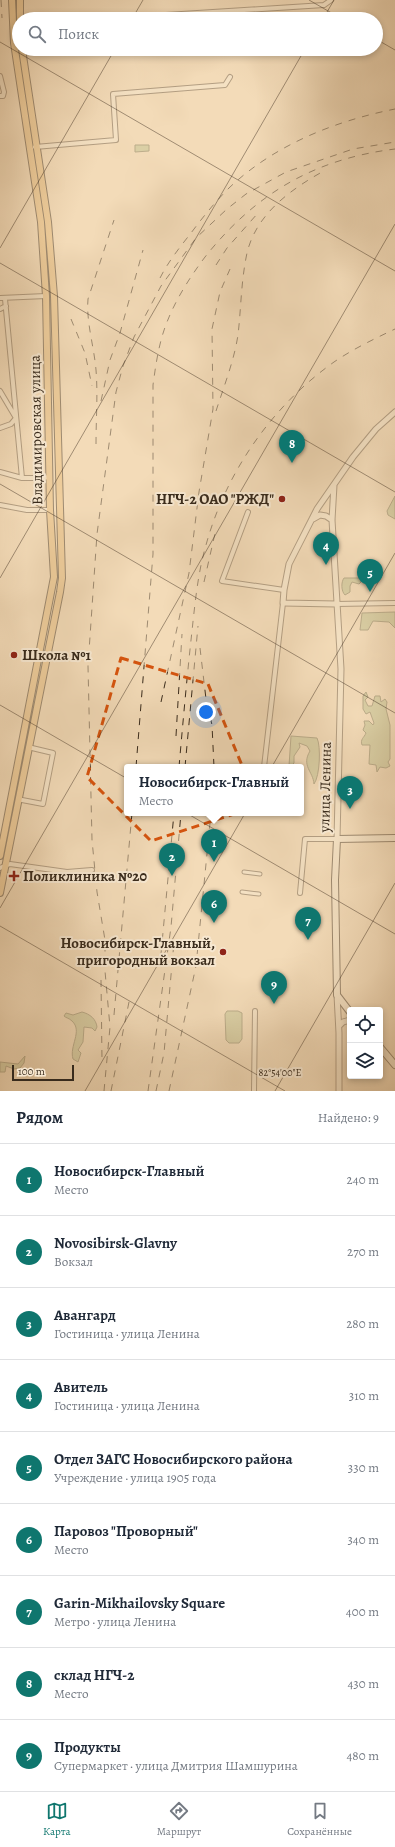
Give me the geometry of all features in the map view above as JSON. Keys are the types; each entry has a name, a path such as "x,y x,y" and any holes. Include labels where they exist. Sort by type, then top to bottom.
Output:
{"main road":[{"name":"Владимировская улица","path":"12,0 13,12"},
{"path":"20,0 20,12"},
{"name":"Владимировская улица","path":"0,856 54,577 50,510 46,296 41,222 16,56"},
{"name":"Владимировская улица","path":"0,893 3,867 62,578 54,296 48,222 23,56"},
{"path":"337,839 395,838"},
{"name":"улица Ленина","path":"337,839 335,887 337,996"},
{"path":"337,996 347,1008"},
{"path":"383,1051 395,1065"}],"street":[{"path":"214,12 324,5 331,0"},
{"path":"0,76 4,92 3,96 0,96"},
{"path":"30,148 116,140 113,94 225,85 230,77"},
{"path":"22,478 6,306 2,299 46,296"},
{"path":"0,309 6,306"},
{"path":"0,391 16,418"},
{"path":"264,764 284,590 289,564 327,492 334,485 348,464 376,429 395,412"},
{"path":"0,428 11,424 16,418"},
{"path":"0,472 22,478 45,478 50,476"},
{"name":"улица Ленина","path":"334,485 332,520 341,669 337,839"},
{"path":"0,505 27,510 50,510"},
{"path":"248,512 222,581 284,590"},
{"path":"312,520 320,515 326,516 332,520"},
{"path":"283,603 395,603"},
{"path":"22,800 43,804 53,753 32,748"},
{"path":"300,894 305,839 337,839"},
{"path":"3,867 10,864 67,872 92,870"},
{"path":"244,872 260,874"},
{"path":"242,892 259,894"},
{"name":"улица Ленина","path":"337,996 339,1026 339,1091"},
{"path":"254,1091 255,1011"},
{"path":"339,1026 343,1022 347,1021"}],"highlighted area":[{"path":"121,658 208,684 259,806 151,841 87,777"}],"green space":[{"path":"135,145 149,145 149,151 135,152"},
{"path":"395,496 395,519 388,515 387,511"},
{"path":"344,578 360,578 361,582 359,584 352,582 350,592 345,595 342,586"},
{"path":"395,612 395,628 389,622 373,621 368,630 360,630 362,613"},
{"path":"366,692 368,697 365,700 368,706 372,706 375,696 380,696 381,702 385,699 387,702 386,709 390,725 390,759 388,762 390,766 386,768 380,767 377,772 376,765 369,764 370,745 362,745 362,740 366,733 363,730 365,725 364,721 369,721 373,725 374,723 370,712 366,714 363,709 363,696"},
{"path":"291,736 317,738 319,747 319,761 318,775 314,784 307,765 310,751 307,746 299,743 300,747 294,756 294,763 289,764"},
{"path":"227,1011 238,1011 242,1013 242,1039 239,1043 229,1043 226,1040 225,1014"},
{"path":"82,1012 92,1017 97,1027 95,1031 92,1028 84,1027 83,1042 78,1050 81,1053 78,1062 73,1059 72,1054 76,1034 75,1025 71,1020 64,1016 66,1013 73,1015"},
{"path":"25,1056 24,1063 20,1068 14,1069 6,1066 5,1072 0,1072 0,1062 18,1064"}],"railway":[{"path":"1,0 2,18"},
{"path":"160,278 174,255 209,210 229,188 265,159 285,147 328,128 350,120 395,109"},
{"path":"104,1091 110,1027 105,971 105,940 97,892 92,840 88,666 97,534 116,392 123,366 134,337 161,286 196,238 227,209 246,194 286,172 353,149 395,142"},
{"path":"136,764 153,554 153,385 160,345 167,322 184,288 205,257 244,215 266,198 288,183 312,171 338,161 395,149"},
{"path":"216,411 236,345 244,268 250,243 256,230 274,207 309,179 322,172"},
{"path":"216,265 227,248 258,213"},
{"path":"96,444 97,379 89,325 88,299 114,220"},
{"path":"101,401 110,360 120,333 143,250"},
{"path":"161,702 189,573 199,492 213,409 212,329 220,292 230,269"},
{"path":"71,319 85,353 92,386"},
{"path":"179,764 190,648 199,577 206,545 226,492 254,443 291,399 334,362 356,348 395,329"},
{"path":"204,582 216,529"},
{"path":"185,764 198,626"},
{"path":"176,736 182,634"},
{"path":"200,648 206,699 212,725 214,764"},
{"path":"114,1015 132,816"},
{"path":"161,954 174,816"},
{"path":"148,1091 171,927 181,816"},
{"path":"169,1091 196,966 211,816"},
{"path":"156,1091 164,1053 174,942"},
{"path":"101,980 102,1060"},
{"path":"111,1091 130,997"}],"place":[{"name":"склад НГЧ-2","path":"292,463"},
{"name":"НГЧ-2 ОАО \"РЖД\"","path":"282,499"},
{"name":"Авитель","path":"326,565"},
{"name":"Отдел ЗАГС Новосибирского района","path":"370,592"},
{"name":"Школа №1","path":"14,655"},
{"name":"Авангард","path":"350,809"},
{"name":"Новосибирск-Главный","path":"214,862"},
{"name":"Поликлиника №20","path":"14,876"},
{"name":"Novosibirsk-Glavny","path":"172,876"},
{"name":"Паровоз \"Проворный\"","path":"214,923"},
{"name":"Garin-Mikhailovsky Square","path":"308,940"},
{"name":"Новосибирск-Главный, пригородный вокзал","path":"223,952"},
{"name":"Продукты","path":"274,1004"}]}
